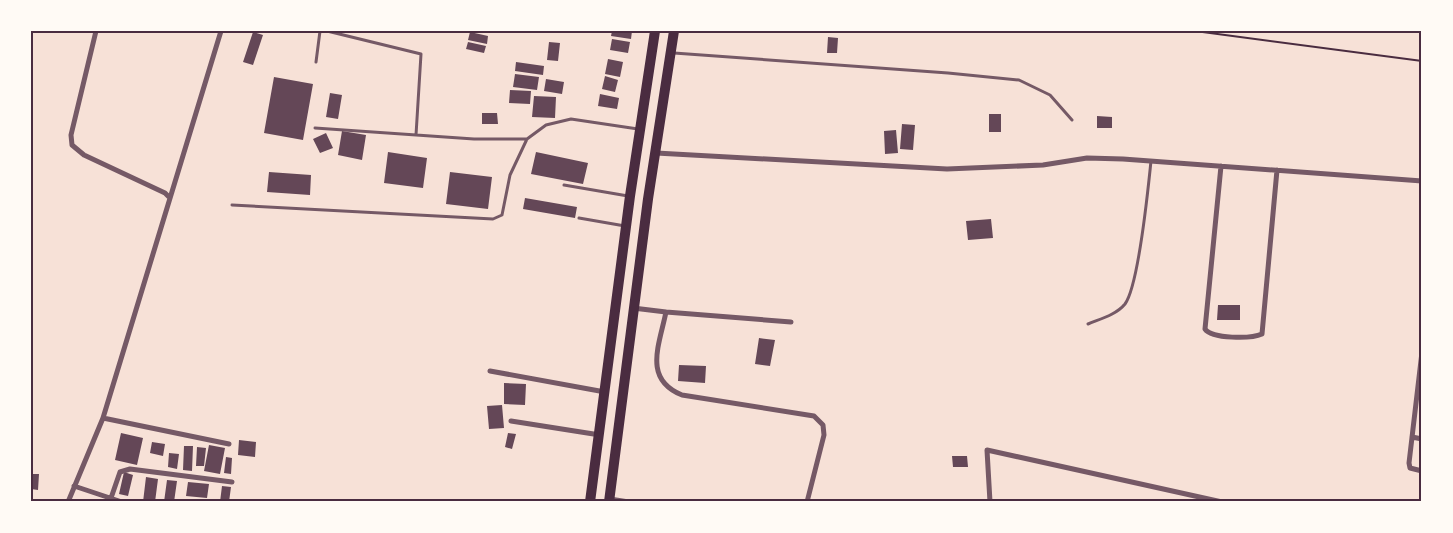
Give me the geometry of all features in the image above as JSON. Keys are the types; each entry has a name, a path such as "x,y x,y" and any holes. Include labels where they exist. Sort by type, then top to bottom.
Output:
{"highway":[{"path":"590,502 601,435 630,196 655,31"},
{"path":"609,500 628,351 674,31"},
{"path":"611,349 628,351"}],"street":[{"path":"96,31 71,135 72,145 84,155 166,194 170,198"},
{"path":"68,502 103,418 220,31"},
{"path":"656,153 947,169 1043,166 1087,158 1422,181"},
{"path":"1221,166 1205,329 1215,334 1240,337 1256,337 1262,334 1277,170"},
{"path":"634,308 791,322"},
{"path":"666,312 656,372 660,382 671,390 682,395 814,416 818,419 824,434 807,502"},
{"path":"1422,352 1419,405 1412,437 1410,468 1422,471"},
{"path":"490,372 606,392"},
{"path":"103,418 229,444"},
{"path":"511,421 601,435"},
{"path":"1412,437 1422,439"},
{"path":"990,502 987,450 1222,502"},
{"path":"111,498 120,472 130,469 232,482"},
{"path":"74,486 122,502"}],"lane":[{"path":"316,62 320,31"},
{"path":"327,31 422,54 416,135"},
{"path":"670,52 948,72 1019,80 1050,95 1072,120"},
{"path":"232,205 493,219 502,215 510,175 527,139 546,125 571,119 641,130"},
{"path":"315,128 474,139 527,139"},
{"path":"1088,324 1118,311 1130,294 1142,233 1151,161"},
{"path":"564,185 630,196"},
{"path":"579,218 626,226"},
{"path":"609,500 636,502"}],"path":[{"path":"1195,31 1422,61"}],"building":[{"path":"612,31 632,31 631,39 611,36"},
{"path":"253,32 263,35 253,65 243,62"},
{"path":"470,32 488,36 487,44 468,40"},
{"path":"828,37 838,38 837,53 827,53"},
{"path":"612,39 630,42 628,53 610,50"},
{"path":"468,42 486,46 484,53 466,49"},
{"path":"549,42 560,43 558,61 547,60"},
{"path":"608,59 623,62 620,77 605,74"},
{"path":"516,62 544,66 543,75 515,71"},
{"path":"515,74 539,77 537,90 513,87"},
{"path":"605,76 618,80 615,92 602,89"},
{"path":"274,77 313,84 303,140 264,133"},
{"path":"546,79 564,82 562,94 544,91"},
{"path":"510,90 531,91 530,104 509,103"},
{"path":"330,93 342,95 338,119 326,117"},
{"path":"600,94 619,98 617,109 598,106"},
{"path":"534,96 556,97 555,118 532,117"},
{"path":"482,113 497,113 498,124 482,124"},
{"path":"989,114 1001,114 1001,132 989,132"},
{"path":"1097,116 1112,117 1112,128 1097,128"},
{"path":"902,124 915,125 913,150 900,149"},
{"path":"896,130 898,153 885,154 884,131"},
{"path":"342,131 366,135 362,160 338,155"},
{"path":"326,133 333,148 320,153 313,139"},
{"path":"388,152 427,158 423,188 384,183"},
{"path":"536,152 588,163 583,184 531,174"},
{"path":"269,172 311,175 310,195 267,192"},
{"path":"450,172 492,177 488,209 446,204"},
{"path":"525,198 577,207 575,218 523,209"},
{"path":"991,219 993,238 968,240 966,221"},
{"path":"1218,305 1240,305 1240,320 1217,320"},
{"path":"759,338 775,340 770,366 755,364"},
{"path":"679,365 706,366 705,383 678,381"},
{"path":"504,383 526,384 525,405 504,404"},
{"path":"502,405 504,428 489,429 487,406"},
{"path":"121,433 143,438 137,465 115,460"},
{"path":"508,433 516,434 512,449 505,447"},
{"path":"239,440 256,442 255,457 238,455"},
{"path":"152,442 165,444 163,456 150,453"},
{"path":"209,445 225,448 220,474 204,471"},
{"path":"184,446 193,446 192,471 183,470"},
{"path":"1420,446 1422,446 1422,466 1419,465"},
{"path":"197,447 206,448 204,466 196,466"},
{"path":"169,453 179,454 177,469 168,467"},
{"path":"952,456 967,456 968,467 953,467"},
{"path":"226,457 232,458 231,474 224,473"},
{"path":"124,472 133,475 128,496 119,494"},
{"path":"31,474 39,474 38,490 31,489"},
{"path":"146,477 158,479 155,502 143,502"},
{"path":"167,480 177,481 174,502 164,502"},
{"path":"188,482 209,484 207,498 186,496"},
{"path":"222,486 231,487 229,502 220,502"}]}
